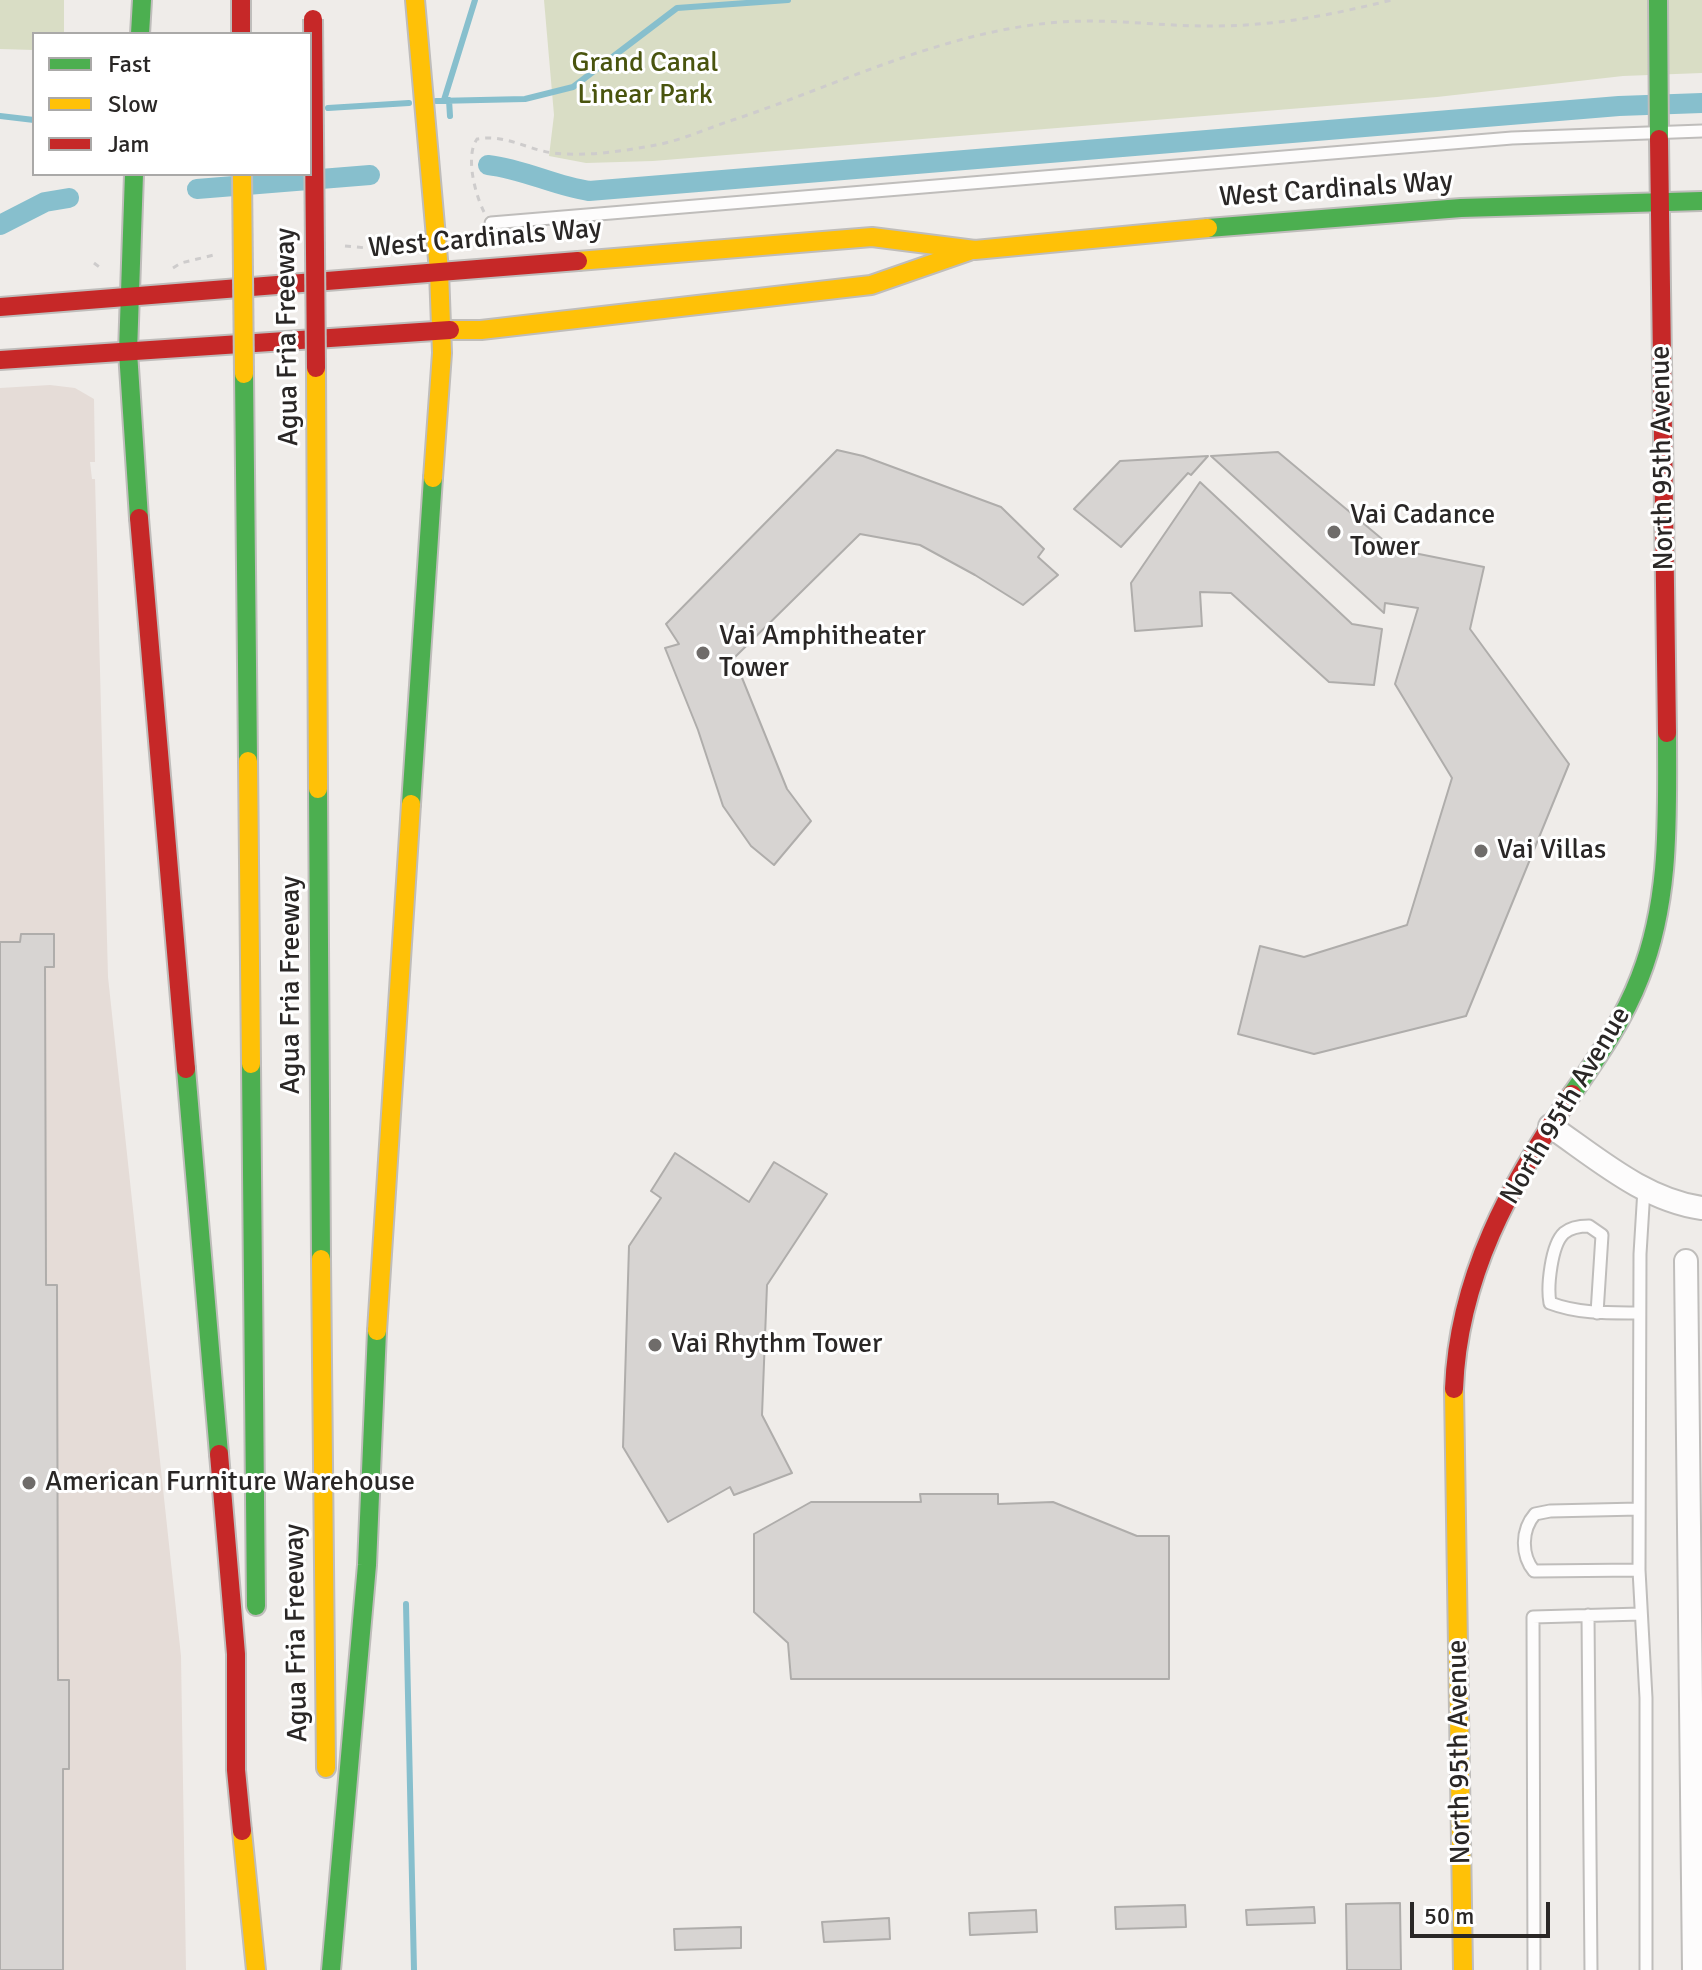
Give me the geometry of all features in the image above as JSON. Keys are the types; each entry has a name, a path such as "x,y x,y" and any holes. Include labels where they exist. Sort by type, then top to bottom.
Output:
{"main road":[{"path":"140,31 142,0"},
{"path":"241,0 241,27"},
{"path":"330,1970 367,1565 378,1309 442,353 439,271 415,0"},
{"name":"North 95th Avenue","path":"1463,1970 1454,1419 1462,1318 1482,1253 1504,1205 1550,1126 1620,1023 1638,984 1656,926 1665,872 1667,701 1661,435 1658,0"},
{"name":"Agua Fria Freeway","path":"313,9 326,1781"},
{"path":"134,176 128,352 132,438 233,1613 236,1770 257,1970"},
{"name":"Agua Fria Freeway","path":"242,176 256,1620"},
{"name":"West Cardinals Way","path":"0,307 872,237 975,250 1351,215 1702,201"},
{"name":"West Cardinals Way","path":"440,330 481,330 871,285 975,250"},
{"path":"0,360 440,330"},
{"path":"257,1795 257,1970"},
{"path":"327,1811 330,1970"}],"street":[{"path":"1550,1126 1644,1189 1677,1203 1702,1208"},
{"path":"1686,1261 1695,1484 1694,1970"}],"lane":[{"path":"491,223 1512,138 1659,129 1702,131"},
{"path":"1644,1189 1639,1313 1639,1570 1646,1698 1646,1970"},
{"path":"1597,1313 1602,1235 1589,1226 1576,1227 1564,1233 1557,1245 1547,1288 1550,1303 1568,1310 1597,1313 1639,1313"},
{"path":"1639,1509 1535,1514 1526,1530 1525,1543 1529,1565 1534,1571 1639,1570"},
{"path":"1534,1970 1533,1617 1641,1614"},
{"path":"1588,1615 1591,1970"}],"path":[{"path":"475,184 472,149 477,139 494,136 558,154 612,152 659,145 927,49 994,31 1051,22 1266,25 1305,20 1392,0"}],"shaded area":[{"path":"50,385 75,388 94,399 95,462 90,462 92,479 95,479 108,977 181,1656 186,1970 0,1970 0,388"}],"green space":[{"path":"0,0 64,0 64,32 32,32 32,50 0,49"},
{"name":"Grand Canal Linear Park","path":"544,0 1702,0 1702,73 1623,76 1437,97 653,161 586,163 549,156 554,115"}],"building":[{"name":"Vai Amphitheater Tower","path":"837,450 863,456 1001,507 1044,549 1038,557 1058,575 1023,605 920,545 860,534 734,658 787,789 811,821 774,865 751,846 723,806 698,730 665,648 679,644 666,624"},
{"name":"Vai Villas","path":"1278,452 1394,549 1484,567 1470,629 1569,764 1466,1016 1314,1054 1238,1034 1260,946 1304,957 1407,925 1452,778 1395,684 1418,608 1385,603 1384,613 1211,456"},
{"path":"1208,456 1191,475 1188,473 1121,547 1074,509 1120,461"},
{"name":"Vai Cadance Tower","path":"1200,482 1352,624 1382,629 1374,685 1329,682 1231,593 1200,592 1202,626 1135,631 1131,583"},
{"name":"American Furniture Warehouse","path":"21,934 54,934 54,967 45,967 46,1285 57,1285 58,1680 69,1680 69,1769 63,1769 63,1970 0,1970 0,942 20,942"},
{"path":"675,1153 749,1202 774,1162 827,1194 767,1285 762,1415 792,1473 734,1495 730,1487 668,1522 623,1447 629,1246 661,1198 651,1191"},
{"path":"920,1494 998,1494 998,1504 1053,1502 1137,1536 1169,1536 1169,1679 791,1679 788,1643 754,1612 754,1534 811,1502 921,1502"},
{"path":"1400,1903 1401,1970 1347,1970 1346,1904"},
{"path":"1185,1905 1186,1927 1116,1929 1115,1907"},
{"path":"1314,1907 1315,1923 1247,1925 1246,1910"},
{"path":"1036,1910 1037,1932 970,1935 969,1913"},
{"path":"889,1918 890,1939 824,1942 822,1922"},
{"path":"741,1927 741,1948 675,1950 674,1929"}],"waterway":[{"path":"444,100 475,0"},
{"path":"436,101 525,99 573,87 677,8 788,0"},
{"path":"449,100 450,116"},
{"path":"328,108 409,103"},
{"path":"488,165 589,191 1619,106 1702,103"},
{"path":"0,116 32,120"},
{"path":"197,189 370,175"},
{"path":"0,225 45,202 69,198"},
{"path":"406,1604 414,1970"}],"traffic: fast":[{"path":"140,32 142,0"},
{"path":"1658,0 1659,139"},
{"path":"134,176 128,352 139,518"},
{"path":"1208,228 1461,208 1702,201"},
{"path":"244,374 248,761"},
{"path":"411,804 433,478"},
{"path":"1572,1094 1626,1008 1650,947 1665,856 1667,733"},
{"path":"318,789 321,1259"},
{"path":"251,1064 256,1606"},
{"path":"186,1069 219,1454"},
{"path":"331,1970 367,1565 377,1331"}],"traffic: slow":[{"path":"415,0 439,271 442,353 433,478"},
{"path":"242,176 244,374"},
{"path":"578,261 872,237 975,250 1208,228"},
{"path":"450,330 481,330 871,285 969,251"},
{"path":"316,368 318,789"},
{"path":"248,761 251,1064"},
{"path":"377,1331 411,804"},
{"path":"321,1259 326,1768"},
{"path":"1454,1389 1463,1970"},
{"path":"242,1831 256,1970"}],"traffic: jam":[{"path":"241,0 241,32"},
{"path":"313,19 316,368"},
{"path":"1659,139 1667,733"},
{"path":"0,307 578,261"},
{"path":"0,360 450,330"},
{"path":"139,518 186,1069"},
{"path":"1454,1389 1465,1309 1491,1233 1528,1162 1572,1094"},
{"path":"219,1454 236,1654 236,1770 242,1831"}],"place":[{"name":"Vai Cadance Tower","path":"1334,532"},
{"name":"Vai Amphitheater Tower","path":"703,653"},
{"name":"Vai Villas","path":"1481,851"},
{"name":"Vai Rhythm Tower","path":"655,1345"},
{"name":"American Furniture Warehouse","path":"29,1483"}]}
